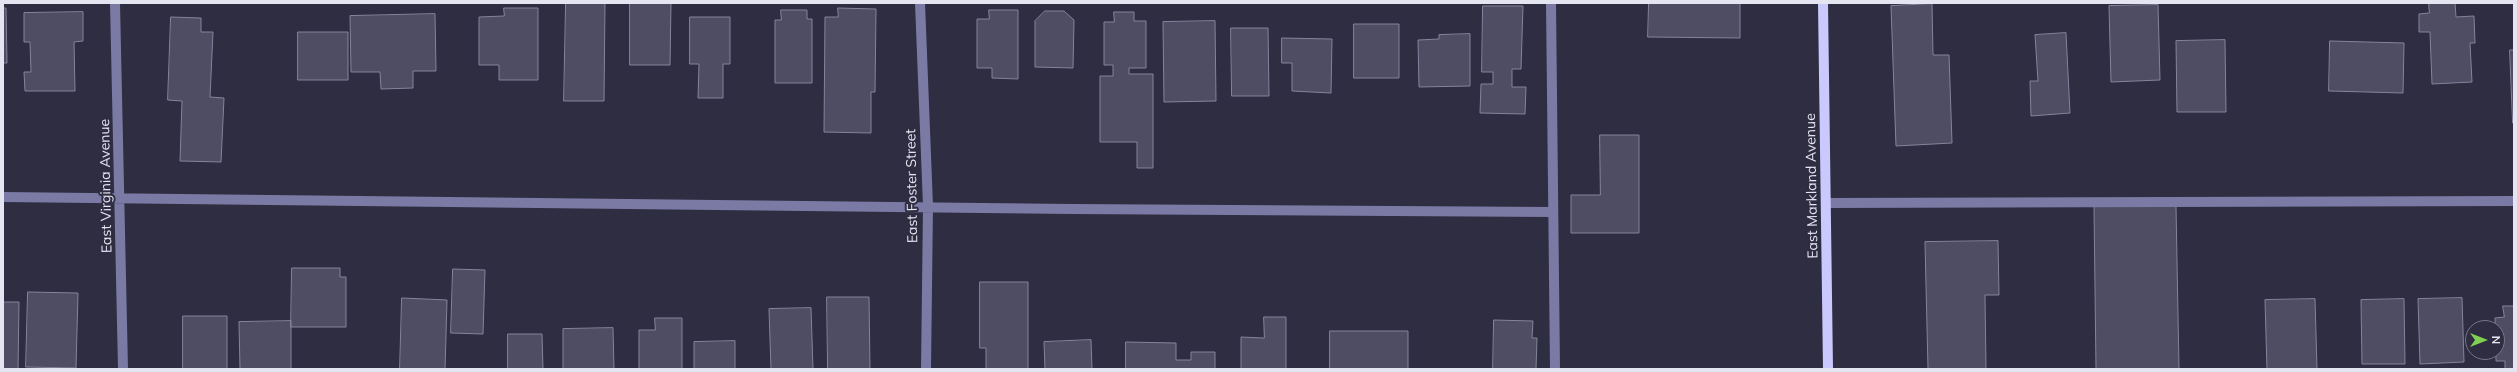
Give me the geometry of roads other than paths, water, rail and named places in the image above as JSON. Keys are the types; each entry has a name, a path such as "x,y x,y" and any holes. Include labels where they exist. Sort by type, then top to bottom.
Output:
{"main road":[{"name":"East Markland Avenue","path":"1823,3 1828,369"}],"street":[{"name":"East Virginia Avenue","path":"115,3 123,369"},
{"name":"East Foster Street","path":"920,3 928,206 926,369"},
{"path":"1551,3 1554,369"},
{"path":"3,197 928,206 1080,210 1552,212"},
{"path":"1826,203 2514,201"}]}
